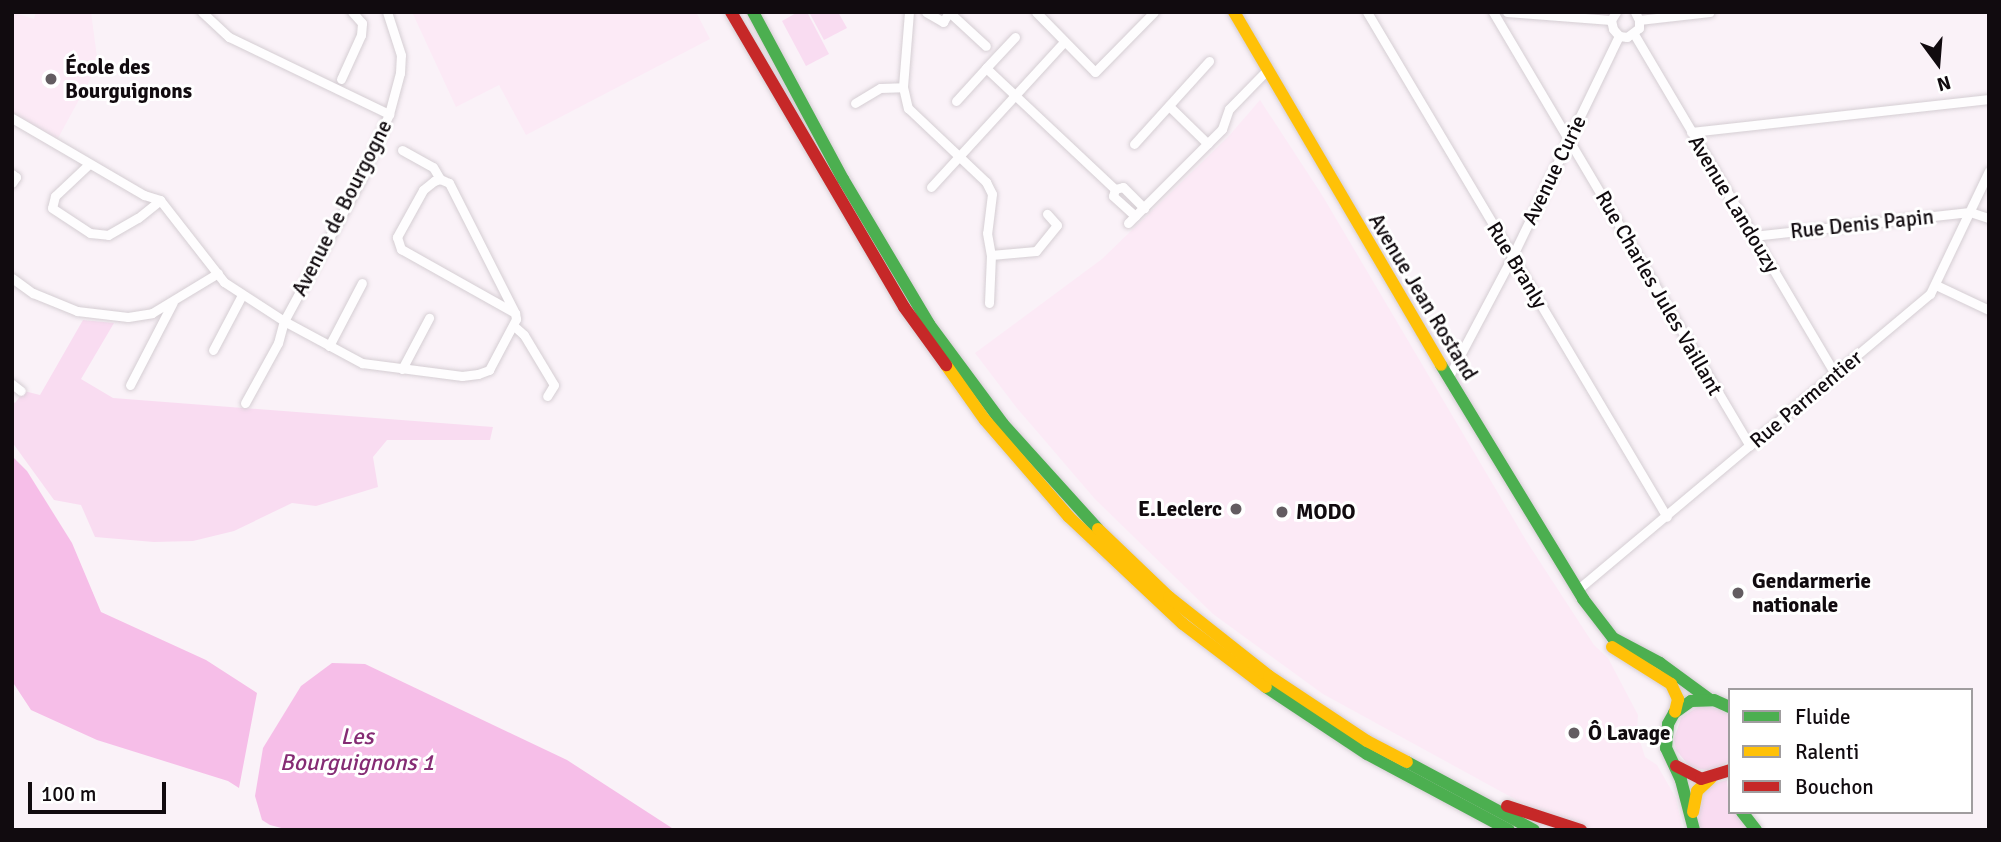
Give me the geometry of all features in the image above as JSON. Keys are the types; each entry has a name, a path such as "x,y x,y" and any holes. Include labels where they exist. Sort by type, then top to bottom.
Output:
{"main road":[{"path":"731,12 904,307 985,421 1061,508 1126,574 1183,624 1290,706 1389,767 1509,830"},
{"path":"739,12 856,226"},
{"path":"753,12 800,101 923,313 1003,424 1078,510 1200,623 1269,676 1367,741 1534,830"},
{"path":"758,12 800,101"},
{"name":"Avenue Jean Rostand","path":"1234,12 1448,378 1612,647 1671,684 1678,698 1674,713"},
{"name":"Avenue Jean Rostand","path":"1580,595 1613,638 1660,663 1709,699 1728,707"},
{"path":"1200,623 1304,693 1408,756 1514,809 1581,830"},
{"path":"1694,830 1681,780 1665,736 1674,713 1691,701 1709,699"},
{"path":"1673,764 1690,776 1711,778"},
{"path":"1694,830 1693,799 1701,785 1728,771"},
{"path":"1744,814 1756,830"}],"street":[{"path":"202,12 229,37 389,114"},
{"path":"341,79 361,35 362,23 352,12"},
{"name":"Avenue de Bourgogne","path":"245,403 278,343 284,321 339,223 389,114 400,73 401,55 387,12"},
{"path":"909,12 905,32 903,87 908,108 986,182 992,194 987,233 991,255 989,303"},
{"path":"926,12 943,22 949,12 986,46"},
{"path":"1036,12 1095,72 1154,12"},
{"name":"Rue Branly","path":"1367,12 1667,517"},
{"name":"Rue Charles Jules Vaillant","path":"1493,12 1750,446"},
{"path":"1507,12 1614,16 1613,29 1619,36 1634,34 1637,16 1710,12"},
{"name":"Avenue Landouzy","path":"1634,34 1835,374"},
{"name":"Avenue Curie","path":"1448,378 1512,257 1619,36"},
{"path":"956,101 1015,37"},
{"path":"931,187 1064,42"},
{"path":"1134,144 1209,61"},
{"path":"986,68 1115,189"},
{"path":"1115,189 1113,196 1131,219 1222,129 1229,109 1268,70"},
{"path":"855,103 880,88 903,87"},
{"path":"1691,132 1989,99"},
{"path":"1169,106 1208,144"},
{"path":"12,118 144,195 160,200 218,273 242,295 329,346 362,363 462,376 489,370 514,326 515,313 449,183 440,179 433,167 402,150"},
{"path":"89,164 55,196 52,208 90,233 108,235 138,218 160,200"},
{"name":"Rue Parmentier","path":"1580,595 1667,517 1930,294 1989,171"},
{"path":"12,174 16,177 12,183"},
{"path":"440,179 423,190 397,237 401,249 515,313"},
{"path":"1115,189 1122,187 1144,208"},
{"path":"1970,212 1989,218"},
{"name":"Rue Denis Papin","path":"1753,236 1970,212"},
{"path":"991,255 1035,251 1057,225 1047,215"},
{"path":"12,278 33,293 77,312 128,317 152,313 218,273"},
{"path":"329,346 362,283"},
{"path":"1936,285 1989,310"},
{"path":"213,350 242,295"},
{"path":"130,385 173,300"},
{"path":"402,369 429,318"},
{"path":"514,326 524,335 554,385 547,396"},
{"path":"12,384 21,391"}],"shaded area":[{"name":"École des Bourguignons","path":"12,12 34,19 36,12 91,12 98,65 57,140 12,112"},
{"path":"412,12 696,12 710,39 526,135 499,85 456,107"},
{"path":"798,12 807,12 829,54 806,66 782,21"},
{"path":"809,12 838,12 847,28 824,40"},
{"path":"1260,100 1322,195 1527,542 1594,645 1608,658 1638,715 1637,732 1645,757 1657,765 1676,798 1683,830 1597,830 1531,808 1323,694 1213,614 1095,499 1016,407 975,353 1102,259 1228,137"},
{"path":"83,320 114,323 81,379 113,398 493,427 490,440 387,440 373,457 378,487 316,506 292,503 234,531 193,541 154,542 95,537 81,505 54,500 12,442 12,401 15,403 24,391 40,395"},
{"path":"1699,706 1720,708 1728,714 1728,762 1712,771 1690,767 1676,750 1674,739 1681,718"},
{"path":"1727,780 1728,814 1740,814 1752,830 1699,830 1696,807 1705,786"}],"water":[{"path":"12,456 27,471 72,543 101,612 206,660 257,693 239,788 228,781 97,740 31,710 12,681"},
{"name":"Les Bourguignons 1","path":"332,663 365,664 567,760 675,830 289,830 270,825 262,820 255,796 263,748 301,686"}],"traffic: fast":[{"path":"753,12 843,179 929,324 1003,424 1098,529"},
{"path":"1441,365 1583,599 1613,638 1660,663 1709,699"},
{"path":"1266,687 1367,754 1509,830"},
{"path":"1694,830 1681,780 1666,748 1668,724 1674,713 1691,701 1714,700 1728,706"},
{"path":"1407,762 1534,830"},
{"path":"1744,814 1756,830"}],"traffic: slow":[{"path":"1234,12 1441,365"},
{"path":"946,365 985,420 1069,517 1183,624 1266,687"},
{"path":"1098,529 1169,597 1269,676 1367,741 1407,762"},
{"path":"1612,647 1671,684 1678,699 1675,712"},
{"path":"1693,812 1697,791 1711,778"}],"traffic: jam":[{"path":"731,12 904,307 946,365"},
{"path":"1676,766 1701,779 1728,771"},
{"path":"1507,806 1581,830"}],"place":[{"name":"École des Bourguignons","path":"51,79"},
{"name":"E.Leclerc","path":"1236,509"},
{"name":"MODO","path":"1282,512"},
{"name":"Gendarmerie nationale","path":"1738,593"},
{"name":"Ô Lavage","path":"1574,733"}]}
